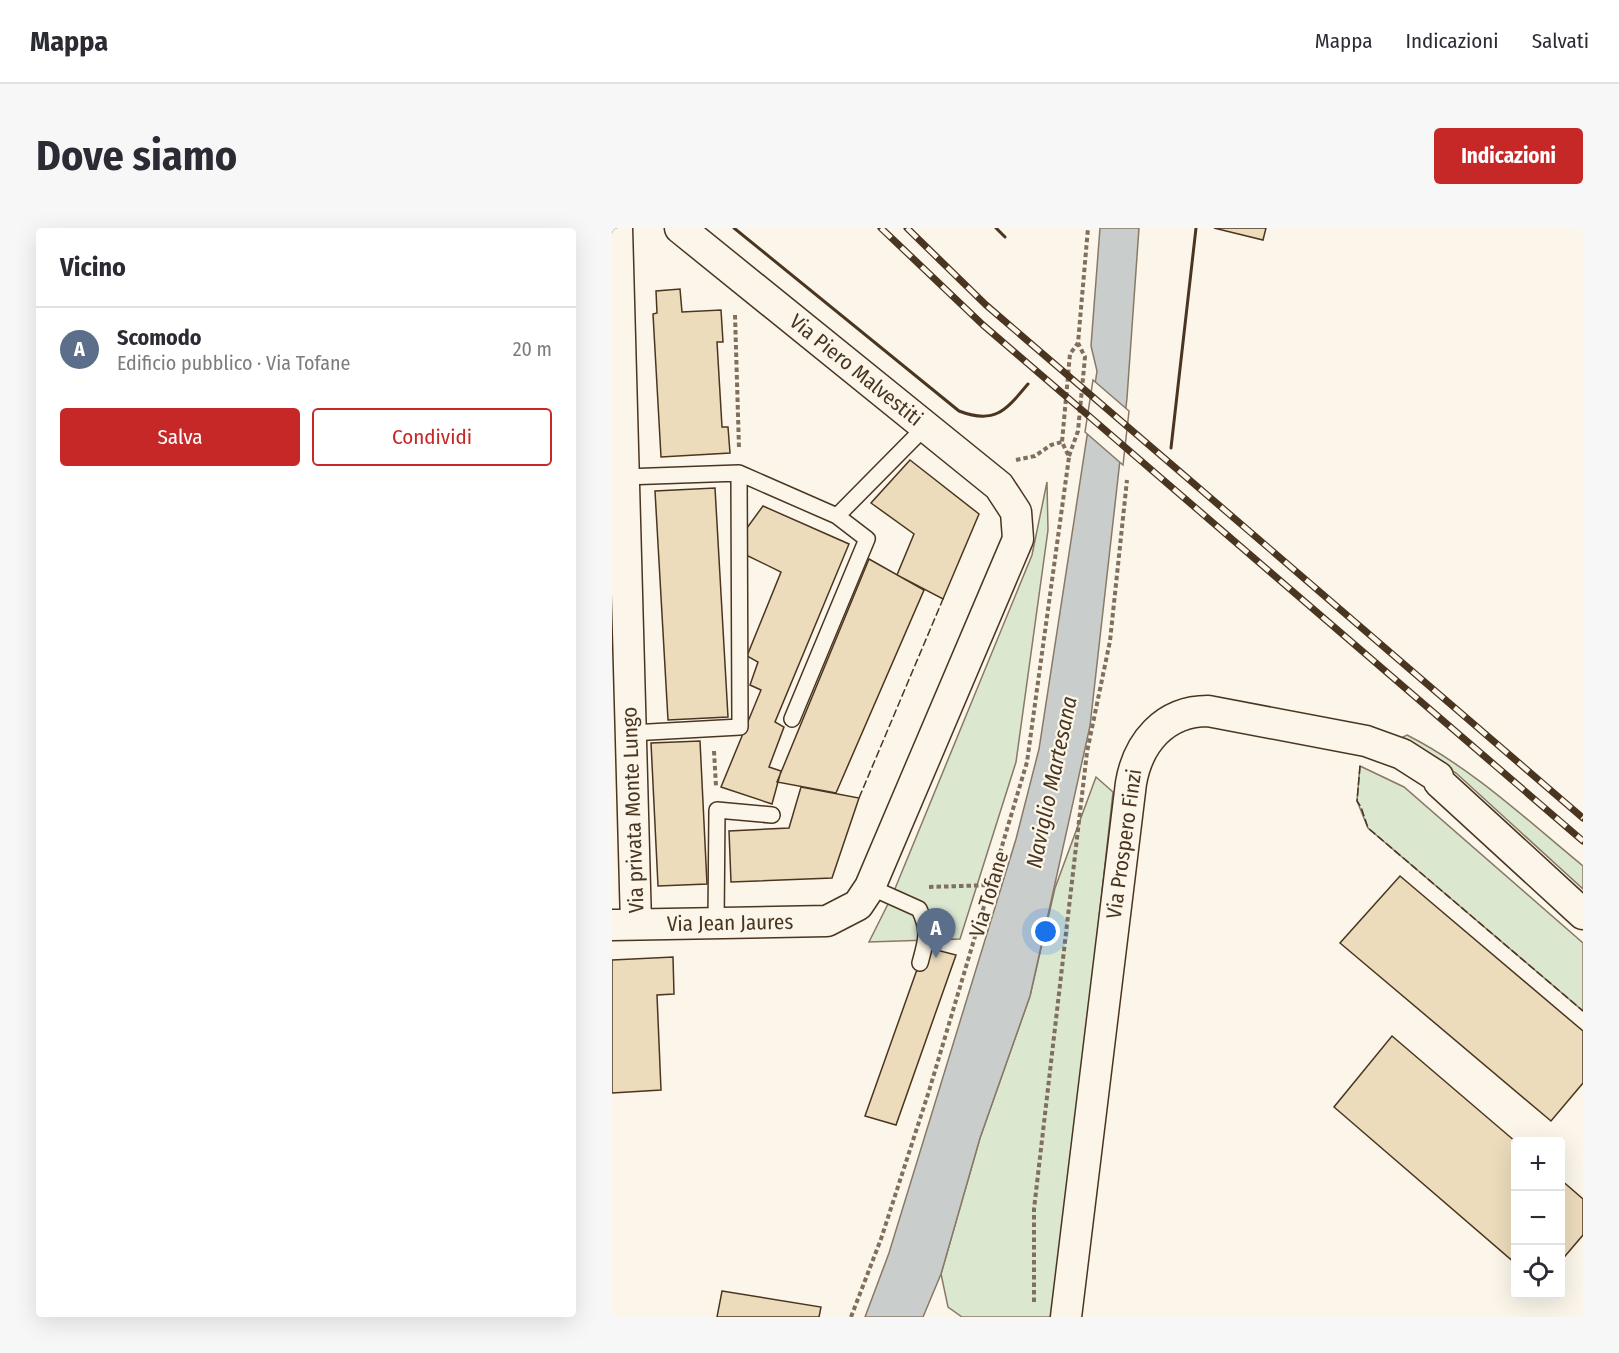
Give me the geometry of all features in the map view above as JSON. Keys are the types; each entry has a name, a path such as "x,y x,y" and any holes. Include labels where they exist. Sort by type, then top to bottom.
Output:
{"street":[{"name":"Via privata Monte Lungo","path":"617,228 617,377 624,477 619,544 631,733 624,925"},
{"name":"Via Piero Malvestiti","path":"680,228 999,486 1016,512 1018,539 1011,557 870,887"},
{"name":"Via Prospero Finzi","path":"1066,1317 1133,770 1143,746 1162,726 1187,713 1199,711 1219,713 1366,741 1402,754 1438,777 1439,782 1583,914"},
{"name":"Via Jean Jaures","path":"624,925 827,921 858,905 870,887"}],"lane":[{"path":"837,516 926,426"},
{"path":"631,733 740,727 739,473"},
{"path":"624,477 739,473 837,516 867,539 792,719"},
{"path":"716,923 717,810 772,815"},
{"path":"870,887 919,909 926,923 926,941 920,963"}],"path":[{"name":"Via Tofane","path":"1062,442 1070,354 1078,343 1088,228"},
{"path":"734,272 739,473"},
{"name":"Via Tofane","path":"851,1317 881,1239 918,1125 992,885 1027,762 1069,457 1078,431 1086,357 1078,343"},
{"path":"1006,462 1035,456 1051,445 1062,442 1069,457"},
{"path":"1035,1307 1033,1298 1034,1209 1087,753 1110,641 1127,480"},
{"path":"713,728 717,810"},
{"path":"919,887 992,885"}],"green space":[{"path":"1047,482 1048,530 1016,762 960,939 869,942 892,896 1032,555"},
{"path":"1407,735 1431,748 1476,779 1583,866 1583,889 1456,773 1401,738"},
{"path":"1360,766 1404,787 1583,943 1583,1011 1368,828 1357,801"},
{"path":"1096,777 1113,792 1055,1317 962,1317 948,1307 941,1274 980,1138 1030,996 1055,888"}],"water":[{"name":"Naviglio Martesana","path":"1100,228 1139,228 1127,398 1090,726 1030,996 980,1138 941,1274 923,1317 865,1317 889,1253 1016,839 1039,749 1097,371 1091,346"}],"pier":[{"path":"1093,380 1129,411 1123,465 1085,432"}],"building":[{"path":"1214,228 1266,228 1263,240"},
{"path":"680,289 682,312 721,310 723,342 717,342 722,427 728,427 730,453 661,457 653,314 657,313 656,291"},
{"path":"910,460 979,514 943,599 897,575 914,534 871,503"},
{"path":"715,488 728,717 668,720 655,491"},
{"path":"763,506 849,544 775,722 784,727 769,767 781,771 772,804 721,787 761,690 750,685 758,662 747,656 781,572 746,555 744,532"},
{"path":"869,559 924,590 836,793 777,782"},
{"path":"700,741 707,884 658,886 651,743"},
{"path":"801,787 859,798 832,878 731,882 729,831 789,828"},
{"path":"1400,876 1583,1031 1583,1083 1551,1121 1340,943"},
{"path":"925,947 956,955 896,1125 865,1116"},
{"path":"673,957 674,994 657,995 661,1090 612,1093 612,960"},
{"path":"1392,1036 1511,1138 1511,1260 1334,1107"},
{"path":"1565,1183 1583,1199 1583,1235 1565,1256"},
{"path":"722,1291 821,1307 819,1317 717,1317"}],"railway":[{"path":"881,228 983,325 1583,841"},
{"path":"907,228 986,305 1583,818"}],"fence":[{"path":"859,798 943,599"},
{"path":"1360,766 1357,801 1368,828 1583,1011"}],"wall":[{"path":"734,228 959,411 982,416 999,412 1006,408 1028,384"},
{"path":"996,228 1005,237"},
{"path":"1171,448 1196,228"}],"place":[{"name":"Scomodo","path":"936,958"}]}
